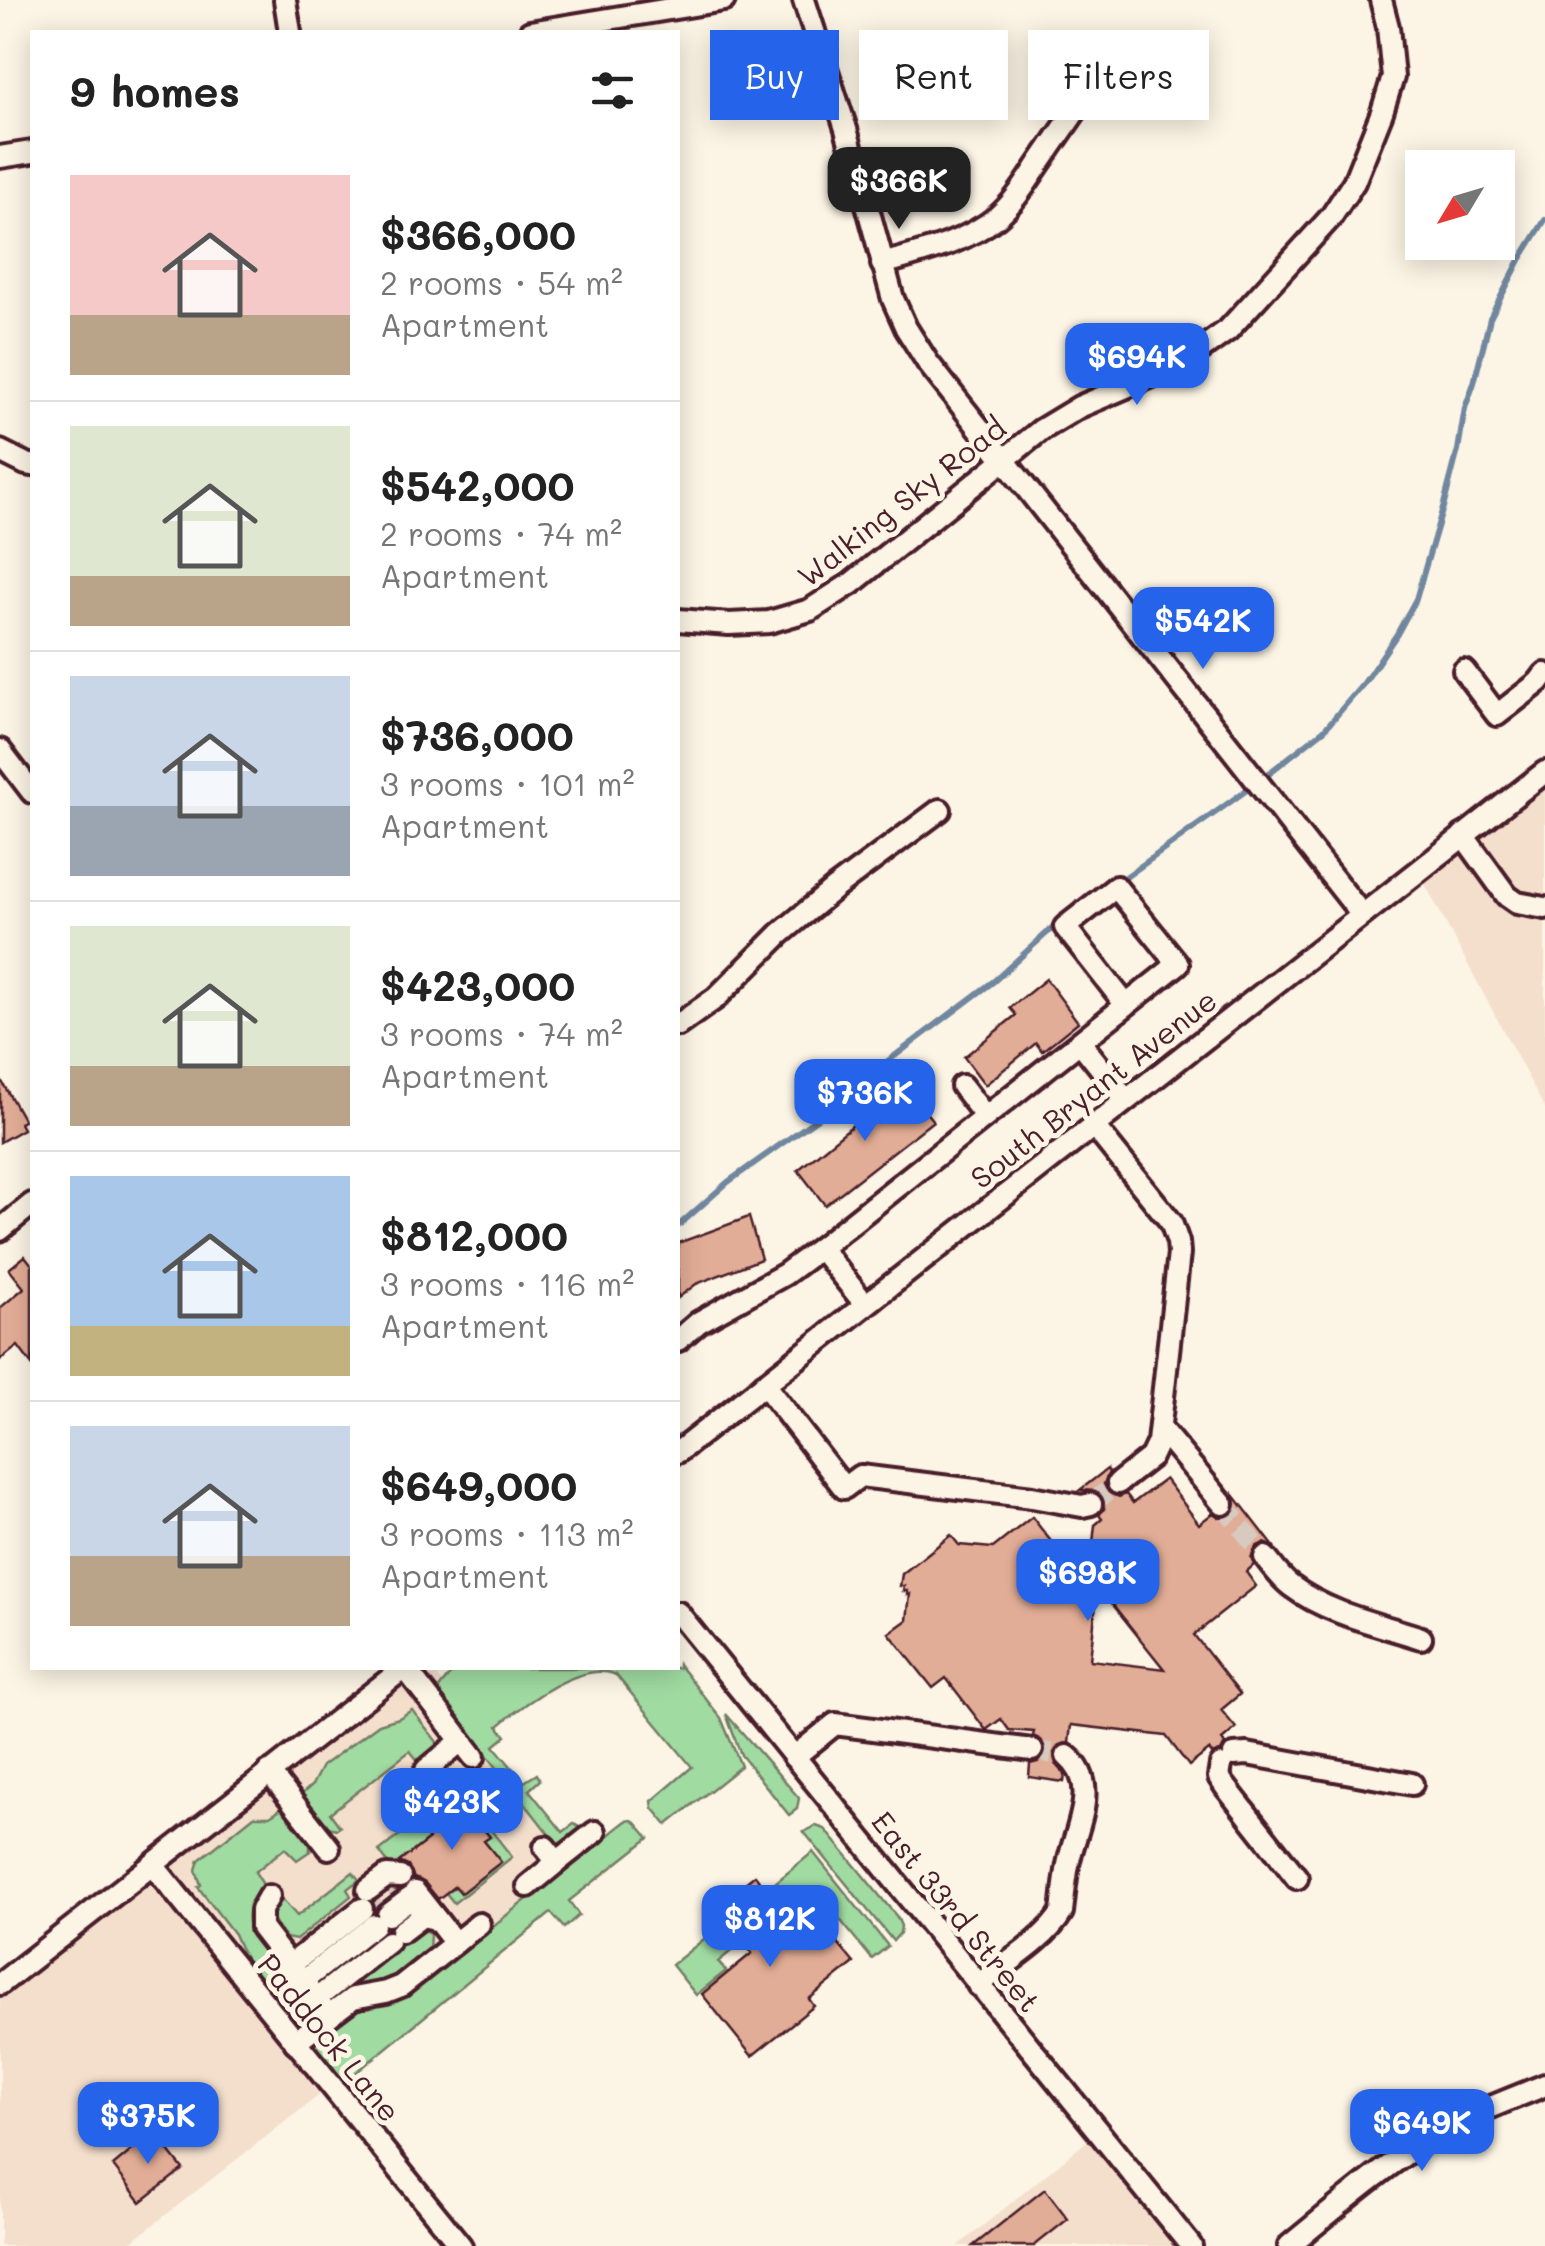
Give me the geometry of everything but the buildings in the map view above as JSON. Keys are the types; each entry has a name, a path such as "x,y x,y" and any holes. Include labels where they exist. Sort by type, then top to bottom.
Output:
{"street":[{"path":"285,0 290,30"},
{"path":"570,29 724,0"},
{"path":"804,0 846,129 892,299 928,363 1362,916"},
{"name":"Walking Sky Road","path":"680,620 769,622 810,610 852,583 1041,430 1079,407 1192,356 1228,330 1331,217 1354,182 1392,77 1388,28 1380,0"},
{"path":"882,264 956,240 998,216 1069,120"},
{"path":"0,158 30,152"},
{"path":"0,451 30,465"},
{"path":"1464,671 1497,715 1545,674"},
{"path":"0,750 30,789"},
{"name":"South Bryant Avenue","path":"680,1450 1545,772"},
{"path":"680,1025 716,998 780,934 835,888 940,810"},
{"path":"1463,835 1508,896 1545,908"},
{"path":"680,1338 699,1322 785,1274 820,1248 1178,964 1116,887 1066,927 1126,1005"},
{"path":"1080,1042 1126,1100"},
{"path":"962,1086 985,1116"},
{"path":"1094,1126 1171,1222 1179,1253 1158,1442 1151,1457 1118,1484"},
{"path":"0,1230 30,1206"},
{"path":"820,1248 865,1304"},
{"path":"764,1384 844,1488 860,1476 1082,1506 1091,1504"},
{"path":"1160,1428 1223,1504"},
{"path":"1265,1557 1290,1586 1316,1601 1421,1638"},
{"name":"East 33rd Street","path":"680,1615 1191,2246"},
{"path":"0,1984 401,1670"},
{"path":"406,1670 468,1749 426,1770"},
{"path":"794,1757 836,1724 1032,1750"},
{"path":"1297,1878 1219,1777 1227,1760 1247,1754 1412,1784"},
{"path":"978,1984 1038,1938 1062,1912 1068,1866 1086,1799 1084,1775 1068,1756"},
{"path":"269,1772 329,1848"},
{"path":"528,1886 551,1855 596,1832"},
{"name":"Paddock Lane","path":"153,1865 460,2246"},
{"path":"303,1983 378,1919 387,1876 409,1889 455,1943"},
{"path":"269,1896 260,1910 261,1928 303,1983 353,1998 400,1986 480,1924"},
{"path":"295,2042 303,1983 378,1919 436,1919"},
{"path":"1289,2246 1363,2186 1438,2134 1545,2085"}],"shaded area":[{"path":"1545,772 1545,1109 1418,871"},
{"path":"401,1670 433,1670 595,1878 341,2085 331,2086 126,2246 0,2246 0,1984"},
{"path":"1098,2132 1191,2246 958,2246"}],"green space":[{"path":"680,1667 721,1718 741,1766 667,1825 652,1801 692,1767 616,1675 587,1673 570,1679 537,1696 498,1726 506,1736 494,1746 524,1782 537,1774 540,1780 529,1790 563,1832 574,1824 579,1827 559,1847 437,1691 453,1670 680,1670"},
{"path":"412,1710 438,1748 420,1763 410,1751 330,1813 340,1827 328,1827 302,1794 322,1766 379,1724"},
{"path":"726,1714 799,1798 797,1809 789,1815 741,1755"},
{"path":"459,1789 512,1857 454,1903 446,1893 500,1861 484,1841 489,1836 468,1809 463,1812 455,1804 434,1819 429,1813"},
{"path":"283,1807 310,1841 310,1851 297,1860 285,1848 255,1872 264,1886 254,1897 248,1916 253,1938 310,2012 302,2021 294,2022 287,2019 252,1975 234,1934 198,1887 201,1885 196,1870 199,1860 254,1816 270,1816"},
{"path":"632,1820 649,1838 569,1901 579,1915 564,1928 551,1913 341,2085 314,2051 316,2039 359,2007 407,1994"},
{"path":"816,1826 825,1829 897,1917 900,1933 893,1941 804,1832"},
{"path":"410,1827 422,1828 429,1839 400,1862 407,1872 393,1870 379,1851"},
{"path":"813,1852 888,1946 872,1959 833,1911 812,1928 775,1883"},
{"path":"353,1872 359,1880 347,1889 351,1896 296,1940 286,1938 273,1919 277,1905 283,1900 297,1916"},
{"path":"720,1926 736,1947 718,1962 726,1971 696,1995 672,1965"},
{"path":"415,1927 423,1927 430,1935 429,1949 396,1975 352,1986 332,1997 332,1992"}],"waterway":[{"path":"1116,884 1324,730 1364,683 1397,634 1416,599 1444,504 1490,318 1545,220"},
{"path":"680,1224 728,1182 826,1112 994,981 1059,922"}],"tunnel":[{"path":"1091,1504 1118,1483"},
{"path":"1223,1504 1265,1557"},
{"path":"1032,1750 1067,1756"},
{"path":"362,1909 395,1884 400,1883 412,1894"},
{"path":"381,1934 394,1923"}]}
